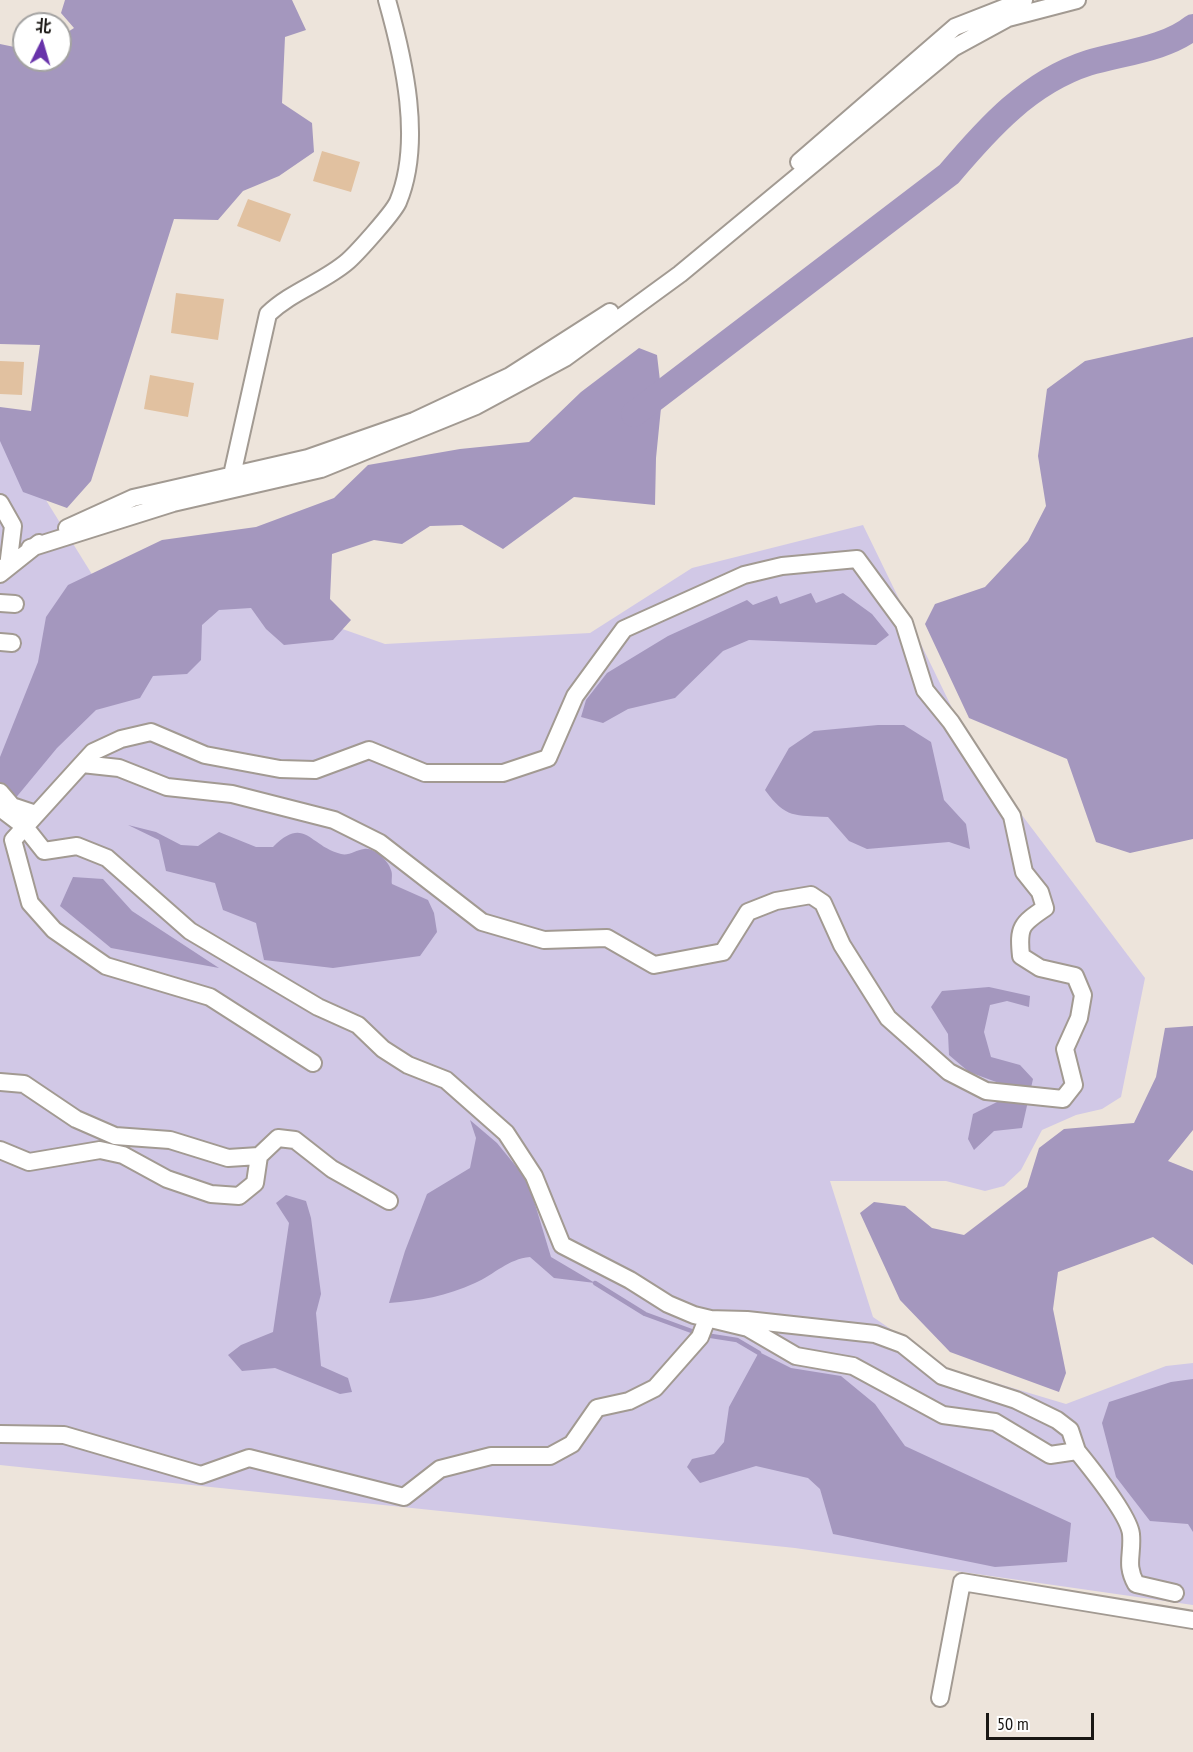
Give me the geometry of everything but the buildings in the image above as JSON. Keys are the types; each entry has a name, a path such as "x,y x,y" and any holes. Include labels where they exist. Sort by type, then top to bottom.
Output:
{"street":[{"path":"235,483 268,314 284,299 348,262 397,204 407,169 410,99 387,0"},
{"path":"235,483 414,421 510,376 636,296 776,182 955,27 1024,0"},
{"path":"3,569 30,548 133,498 321,470 476,406 565,358 681,274 953,48 1008,18 1077,0"},
{"path":"0,503 7,525 3,569"},
{"path":"81,764 119,768 167,788 232,794 334,820 380,843 482,922 544,940 606,938 654,965 723,952 748,912 776,901 811,896 823,903 842,945 888,1018 949,1072 986,1091 1036,1098 1064,1099 1074,1085 1065,1049 1079,1018 1083,995 1076,976 1040,968 1021,956 1019,934 1025,921 1045,908 1040,892 1024,872 1012,816 951,722 925,690 904,623 857,559 782,566 744,575 624,629 575,696 548,758 503,773 425,772 369,750 315,770 280,769 206,755 151,732 122,738 93,752 81,764 13,840 30,903 54,930 106,966 210,997 313,1063"},
{"path":"0,792 6,810 25,827 44,851 77,846 107,858 190,931 318,1007 358,1024 383,1049 408,1065 446,1080 506,1133 534,1176 562,1245 630,1280 668,1305 706,1319 748,1328 796,1356 853,1366 943,1415 995,1422 1050,1455 1077,1451"},
{"path":"6,810 36,814"},
{"path":"0,1082 24,1084 76,1119 115,1136 170,1140 228,1158 259,1156"},
{"path":"0,1150 29,1162 100,1150 123,1155 167,1179 211,1194 239,1196 255,1183 259,1156 278,1138 295,1140 332,1169 389,1201"},
{"path":"0,1434 64,1435 201,1475 249,1458 404,1497 440,1469 491,1456 550,1456 573,1443 597,1408 629,1401 655,1388 700,1337 706,1319"},
{"path":"706,1319 747,1320 875,1334 902,1344 942,1376 1016,1400 1057,1420 1070,1430 1077,1451 1102,1480 1131,1532 1129,1571 1137,1584 1175,1593"},
{"path":"940,1698 962,1582 1193,1620"}],"shaded area":[{"path":"65,0 292,0 306,30 285,37 282,103 312,123 314,152 279,176 243,191 218,220 174,219 91,481 67,508 23,492 0,441 0,407 31,411 40,345 0,344 0,44 12,46 12,72 72,72 72,29 74,28 72,12 61,12"},
{"path":"1193,337 1193,839 1130,853 1096,842 1067,759 969,718 925,624 935,604 985,587 1028,541 1046,506 1038,456 1047,389 1085,361"},
{"path":"639,348 657,355 662,398 656,458 655,505 574,497 503,549 462,525 430,526 402,544 374,540 332,554 330,599 351,620 333,640 284,645 266,629 251,608 219,610 202,625 201,660 187,674 153,676 140,698 96,710 57,748 14,800 0,811 0,757 38,662 46,617 68,585 162,540 256,527 334,498 368,465 460,449 529,442 581,392"},
{"path":"0,426 98,584 215,584 385,644 590,633 692,568 863,525 972,749 1145,978 1121,1097 1102,1109 1076,1115 1042,1130 1021,1170 1004,1186 985,1191 946,1181 830,1181 873,1317 949,1369 1066,1404 1166,1366 1193,1363 1193,1605 795,1548 0,1465"},
{"path":"811,593 816,603 843,593 872,614 889,635 876,645 749,640 723,651 675,698 628,709 603,723 581,717 586,700 607,673 668,636 747,600 753,605 777,596 780,604"},
{"path":"904,725 931,742 944,800 966,824 970,849 949,842 867,849 849,841 828,817 799,815 785,811 765,790 789,748 814,731"},
{"path":"128,825 156,832 181,845 198,846 219,832 256,847 273,847 293,833 300,833 341,854 364,849 372,850 387,862 392,873 392,884 428,900 434,913 437,932 420,956 333,968 264,960 256,923 223,910 215,883 166,871 159,840"},
{"path":"73,877 103,879 132,911 219,968 111,948 60,906"},
{"path":"989,987 1030,996 1029,1007 1007,1001 990,1005 984,1032 991,1057 1020,1065 1033,1079 1022,1128 994,1131 974,1150 968,1139 973,1114 997,1102 999,1083 969,1072 949,1055 948,1034 931,1007 942,991"},
{"path":"1193,1026 1193,1130 1168,1161 1193,1171 1193,1265 1153,1237 1058,1272 1053,1309 1066,1373 1059,1392 950,1352 900,1300 860,1213 874,1202 905,1206 932,1228 964,1235 1027,1187 1039,1148 1064,1129 1134,1123 1156,1077 1165,1028"},
{"path":"470,1120 497,1143 528,1181 551,1257 595,1283 554,1278 530,1257 515,1261 464,1288 443,1295 389,1303 405,1251 427,1194 470,1168 476,1138"},
{"path":"286,1195 306,1201 311,1218 321,1294 316,1313 321,1366 348,1378 352,1392 340,1394 275,1368 242,1371 228,1355 241,1345 273,1332 289,1223 276,1203"},
{"path":"759,1352 791,1368 841,1376 875,1404 905,1446 1071,1523 1067,1562 995,1567 833,1534 820,1489 808,1478 756,1466 700,1483 687,1467 692,1459 714,1454 724,1442 729,1407"},
{"path":"1193,1379 1193,1532 1188,1524 1150,1521 1116,1477 1102,1423 1109,1402 1171,1382"}],"waterway":[{"path":"634,414 949,174 979,140 1028,94 1067,71 1088,63 1143,50 1170,40 1193,27"},
{"path":"595,1283 645,1314 697,1333"},
{"path":"705,1335 737,1340 759,1353"}]}
